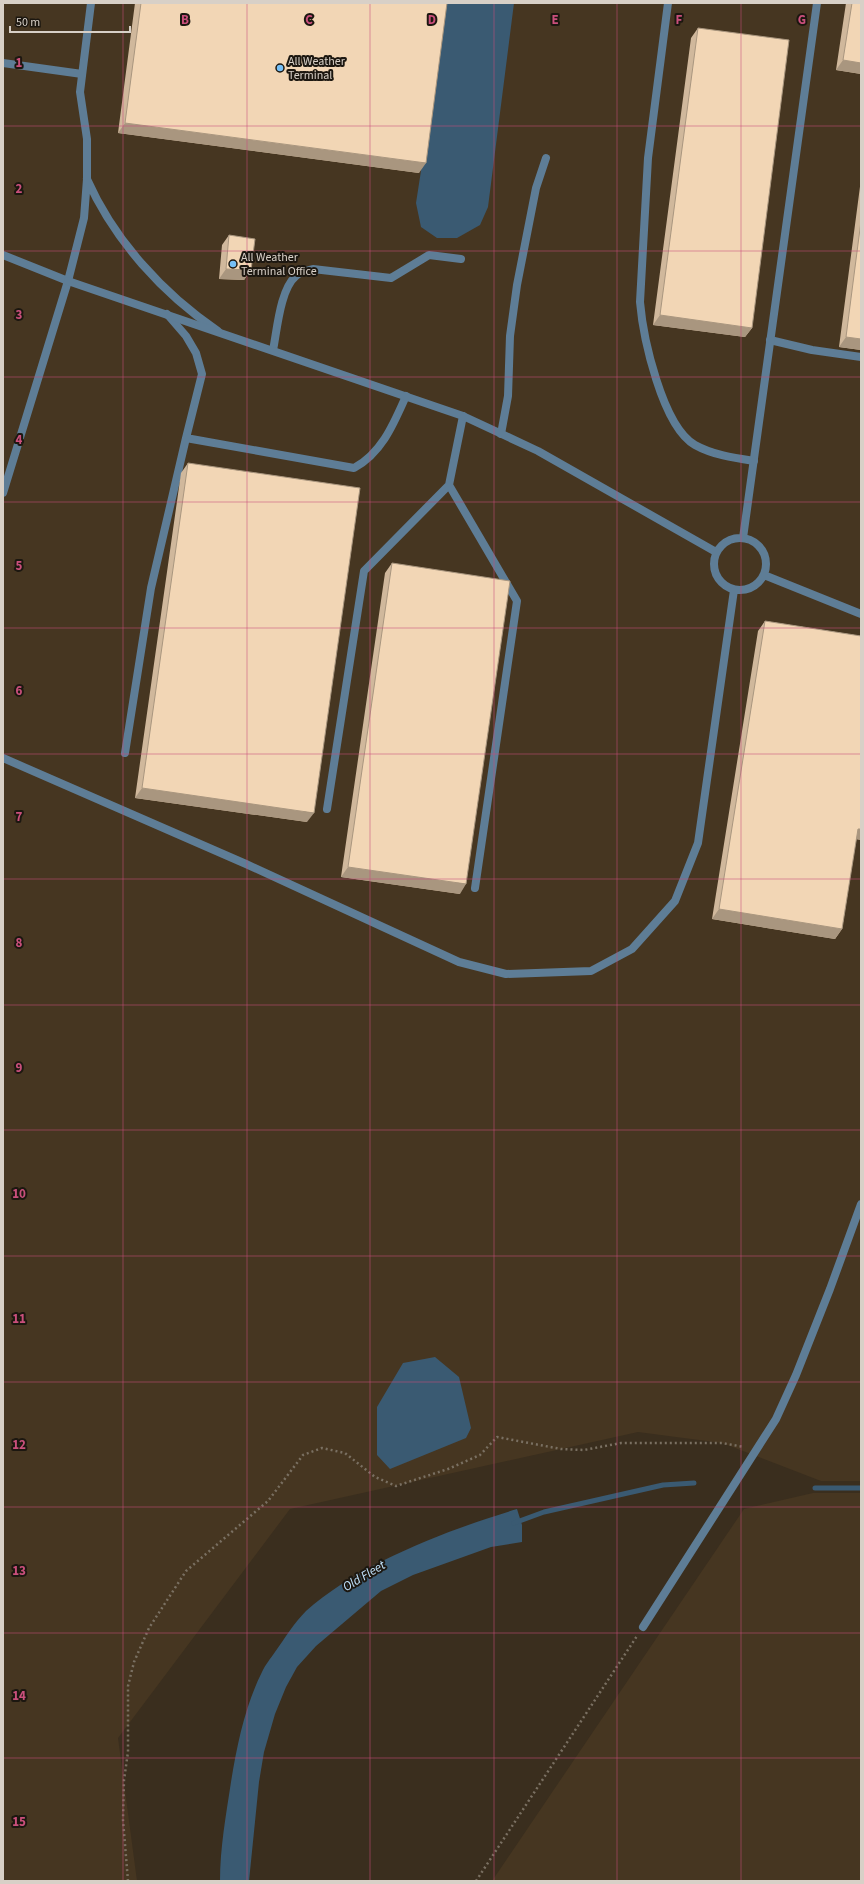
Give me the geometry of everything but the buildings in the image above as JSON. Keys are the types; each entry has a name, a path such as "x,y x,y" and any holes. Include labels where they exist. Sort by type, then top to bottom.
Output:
{"street":[{"path":"3,493 68,281 84,218 87,179 87,139 80,92 90,3"},
{"path":"668,3 648,158 640,302 642,324 658,384 671,417 682,433 694,445 719,455 754,461"},
{"path":"743,538 817,3"},
{"path":"3,63 82,74"},
{"path":"501,434 508,396 510,336 517,285 536,188 546,158"},
{"path":"87,179 99,206 136,257 166,288 206,323 220,332"},
{"path":"3,255 68,281 463,416 538,451 716,552"},
{"path":"273,350 284,297 290,282 302,272 313,269 390,278 429,255 461,258"},
{"path":"125,753 151,588 202,374 196,353 186,336 167,314"},
{"path":"770,340 812,350 861,357"},
{"path":"186,438 354,468 367,461 389,434 406,396"},
{"path":"328,809 364,571 449,485 463,416"},
{"path":"449,485 517,600 475,888"},
{"path":"743,538 755,542 763,551 766,567 764,575 759,583 752,588 743,591 726,587 716,575 714,559 716,552 728,540 743,538"},
{"path":"764,575 861,614"},
{"path":"3,758 246,864 459,962 506,974 591,971 632,949 675,901 698,843 734,590"},
{"path":"643,1628 776,1419 796,1375 861,1204"}],"path":[{"path":"128,1881 124,1820 124,1780 128,1752 128,1686 134,1662 149,1628 186,1571 268,1502 303,1454 322,1448 345,1452 375,1477 396,1486 448,1469 480,1455 497,1437 561,1449 584,1450 622,1443 722,1443 756,1450"},
{"path":"476,1881 643,1628"}],"shaded area":[{"path":"3,3 861,3 861,1481 821,1481 722,1443 638,1432 290,1509 118,1738 137,1881 3,1881"},
{"path":"813,1493 861,1493 861,1881 492,1881 744,1509"}],"water":[{"path":"447,3 514,3 488,207 480,225 457,238 437,238 421,227 416,203"},
{"path":"435,1357 459,1377 471,1428 466,1438 390,1469 377,1455 377,1407 403,1363"},
{"path":"517,1509 522,1525 522,1542 491,1547 413,1575 381,1591 316,1646 297,1667 286,1687 275,1714 264,1752 259,1782 249,1881 220,1881 225,1819 236,1754 246,1712 263,1669 298,1620 306,1611 328,1594 378,1563 434,1538 490,1517"}],"waterway":[{"name":"Old Fleet","path":"514,1523 544,1512 663,1485 694,1483"},
{"name":"Old Fleet","path":"815,1488 861,1488"}],"place":[{"name":"All Weather Terminal","path":"280,68"},
{"name":"All Weather Terminal Office","path":"233,264"}]}
